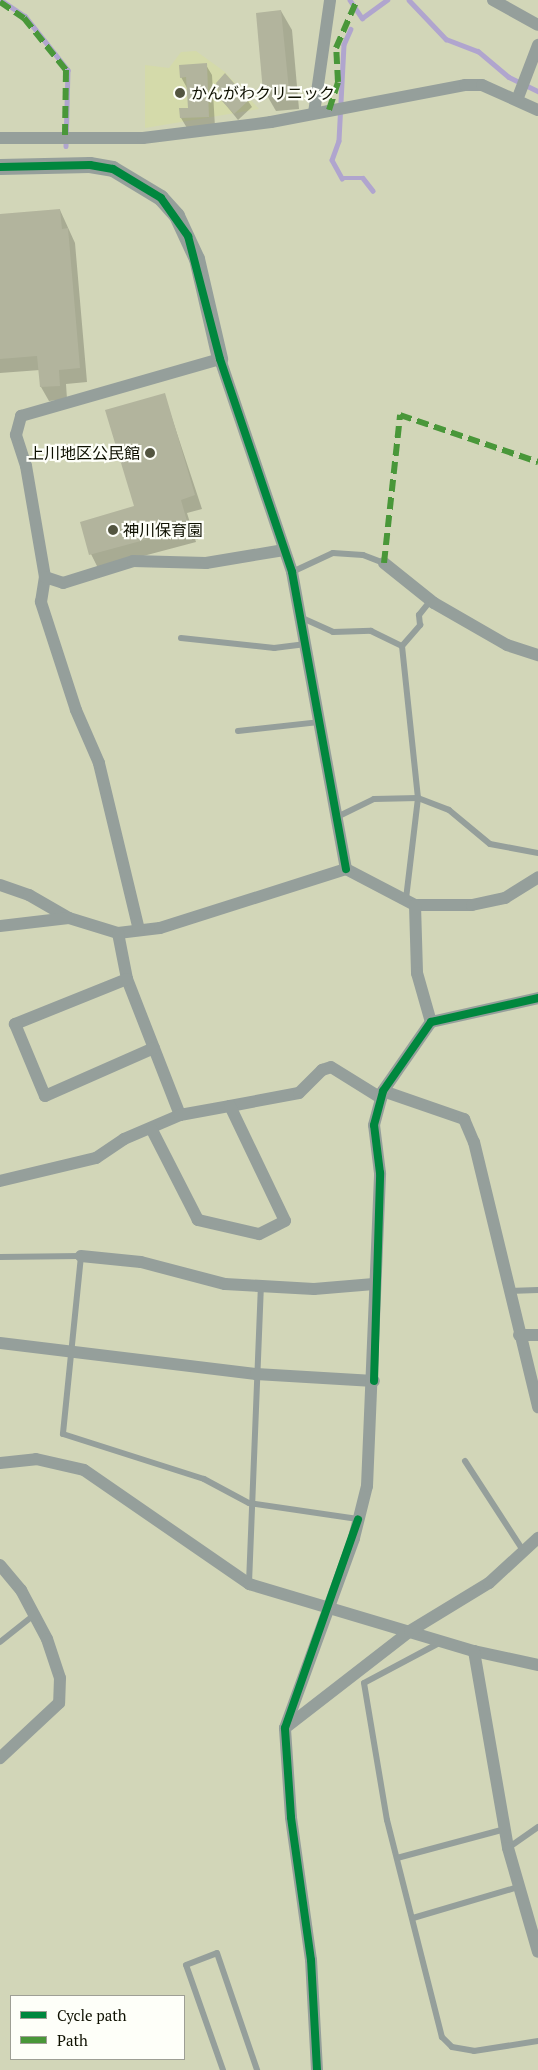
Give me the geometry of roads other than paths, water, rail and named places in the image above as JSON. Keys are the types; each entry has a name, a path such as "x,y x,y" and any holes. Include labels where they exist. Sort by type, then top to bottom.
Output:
{"street":[{"path":"314,113 330,0"},
{"path":"493,0 538,25"},
{"path":"517,100 538,45"},
{"path":"0,138 143,138 314,113 464,85 482,85 538,110"},
{"path":"0,167 90,165 113,169 161,198 177,216 197,259 220,359 292,572 299,617 306,644 334,818 346,869"},
{"path":"139,930 99,763 76,710 42,602 45,577 26,466 16,436 21,416 220,359"},
{"path":"45,577 63,583 125,562 206,563 284,550"},
{"path":"384,563 431,600 508,645 538,655"},
{"path":"0,885 29,895 69,918 118,933 160,928 346,869 411,902 472,905 505,898 538,877"},
{"path":"411,902 417,973 431,1022"},
{"path":"0,926 69,918"},
{"path":"118,933 127,980 180,1115"},
{"path":"127,980 15,1024 45,1096 154,1048"},
{"path":"317,2070 311,1960 293,1834 285,1728 358,1518 367,1486 374,1381 374,1284 380,1173 374,1125 382,1094 431,1022 538,998"},
{"path":"0,1181 96,1158 124,1139 152,1130 180,1115 298,1093 322,1070 331,1067 382,1094 464,1119 474,1142 507,1292 538,1407"},
{"path":"152,1130 198,1220 259,1234 285,1221 230,1106"},
{"path":"81,1256 141,1262 225,1284 262,1287 374,1284"},
{"path":"519,1335 538,1335"},
{"path":"0,1343 256,1374 374,1381"},
{"path":"0,1462 36,1459 84,1470 248,1584 328,1605 441,1642 538,1665"},
{"path":"285,1728 410,1631 490,1584 538,1538"},
{"path":"0,1565 34,1615 60,1678 59,1703 0,1758"},
{"path":"474,1651 508,1848 538,1952"}],"lane":[{"path":"292,572 333,553 363,555 384,563"},
{"path":"411,902 418,798 402,646 420,626 419,615 431,600"},
{"path":"299,617 333,632 371,632 402,646"},
{"path":"181,638 274,648 306,644"},
{"path":"238,731 319,722"},
{"path":"334,818 374,799 418,798 449,810 490,844 538,853"},
{"path":"0,1257 81,1256 63,1434 204,1479 249,1504 358,1518"},
{"path":"248,1584 249,1504 262,1287"},
{"path":"507,1292 538,1290"},
{"path":"465,1461 524,1553"},
{"path":"0,1642 34,1615"},
{"path":"441,1642 364,1683 397,1858 442,2037 452,2047 474,2051 538,2041"},
{"path":"508,1848 538,1827"},
{"path":"397,1858 505,1829"},
{"path":"413,1918 518,1887"},
{"path":"224,2070 186,1965 217,1953 257,2070"}],"waterway":[{"path":"1,0 25,16 68,70 66,146"},
{"path":"350,0 362,18 387,0"},
{"path":"409,0 446,39 478,51 509,77 538,91"},
{"path":"351,29 344,45 339,141 332,160 342,178 363,178 373,191"}],"place":[{"name":"かんがわクリニック","path":"180,93"},
{"name":"上川地区公民館","path":"150,453"},
{"name":"神川保育園","path":"113,530"}]}
